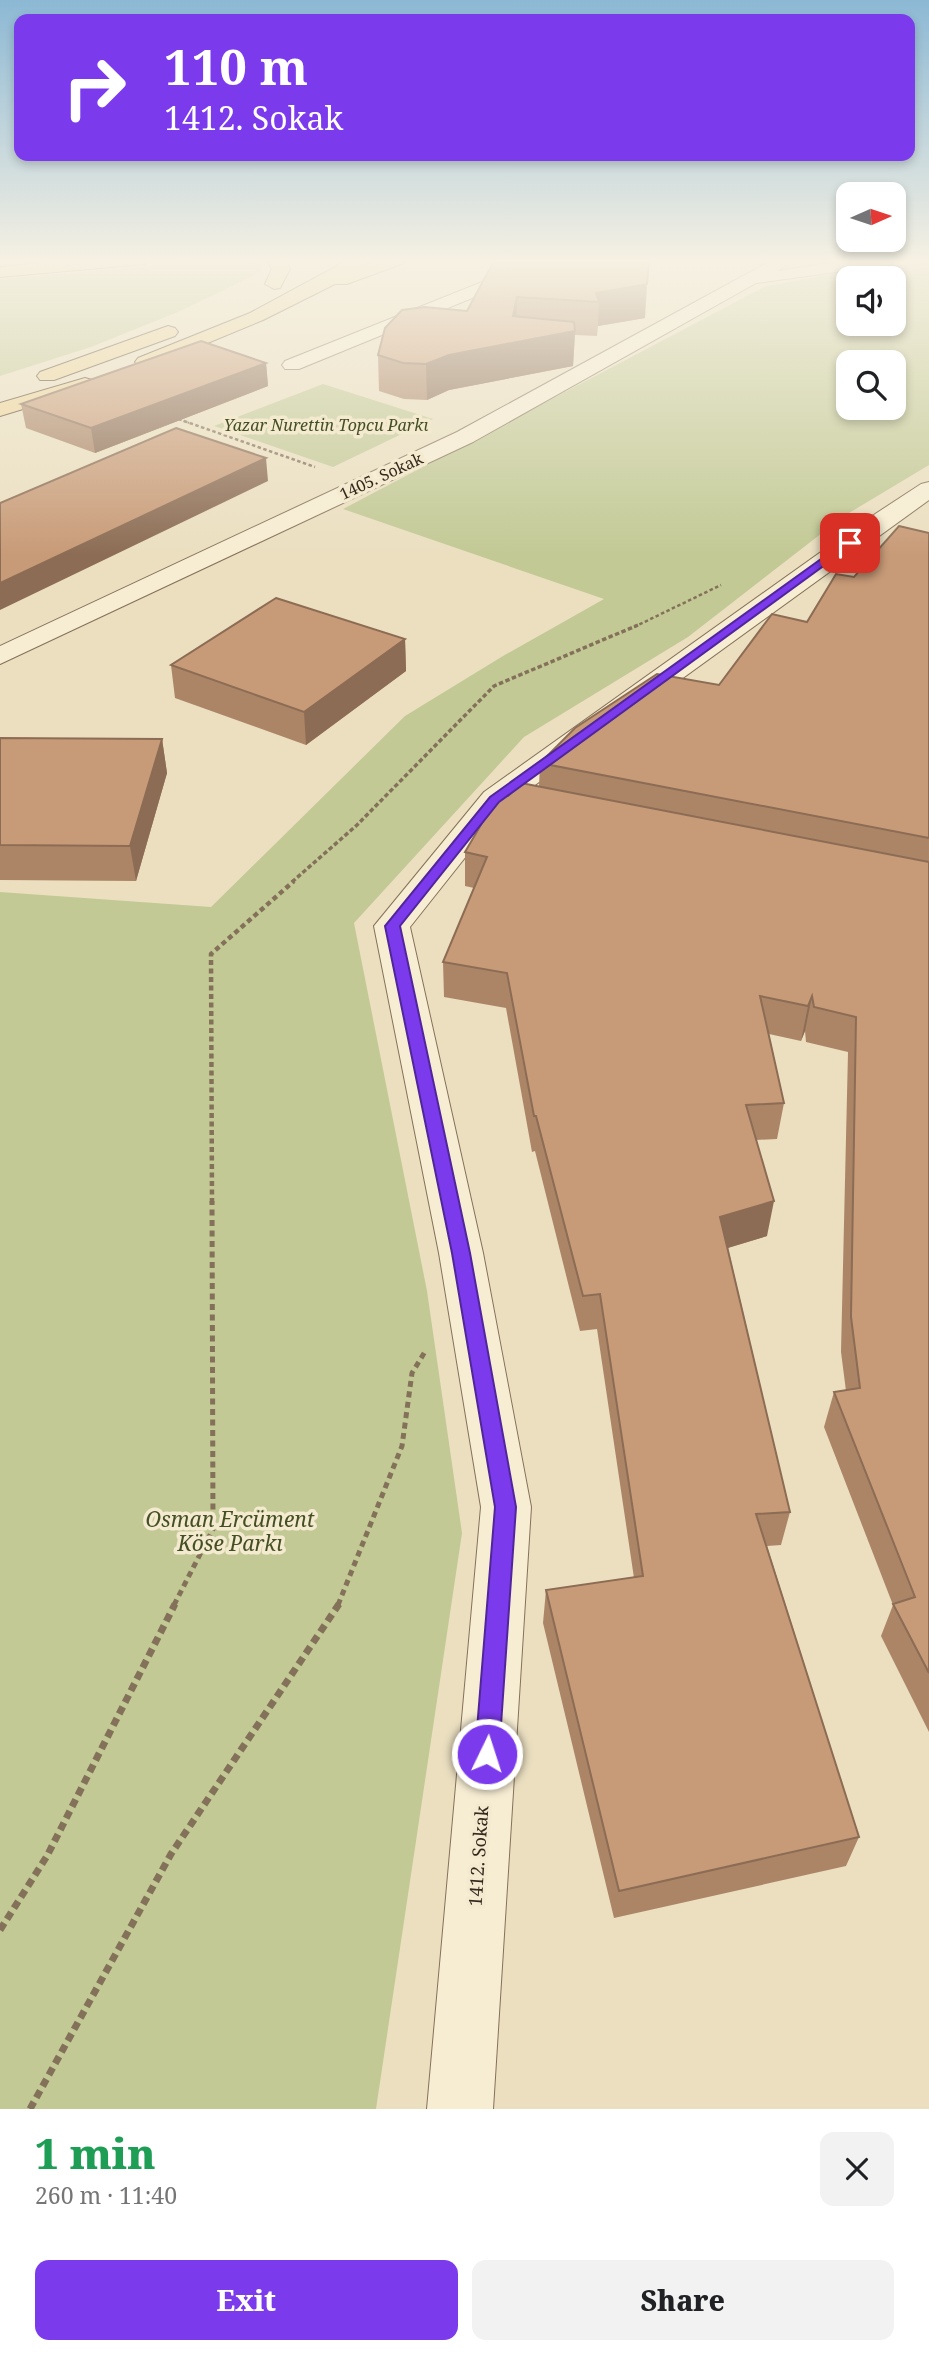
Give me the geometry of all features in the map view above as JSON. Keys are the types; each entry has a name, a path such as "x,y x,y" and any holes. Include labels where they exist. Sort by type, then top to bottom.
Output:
{"main road":[{"path":"0,392 97,357"},
{"path":"0,410 158,357"}],"street":[{"path":"292,365 310,357"},
{"name":"1405. Sokak","path":"0,656 465,437 611,357"},
{"name":"1412. Sokak","path":"460,2109 506,1507 466,1284 392,926 495,799 872,527 929,489"},
{"path":"495,799 536,807"}],"path":[{"path":"171,416 362,484"},
{"path":"0,1930 47,1856 213,1529 211,954 357,825 494,686 640,624 724,584"},
{"path":"30,2109 171,1854 336,1609 402,1446 412,1373 466,1284"}],"green space":[{"path":"0,357 58,357 0,376"},
{"name":"Osman Ercüment Köse Parkı","path":"631,357 836,357 836,420 906,420 906,357 929,357 929,465 844,516 688,637 524,737 354,923 427,1291 462,1533 376,2109 0,2109 0,892 211,907 405,716 604,599 343,509"},
{"name":"Yazar Nurettin Topcu Parkı","path":"323,384 433,419 333,467 214,426"}],"building":[{"path":"154,357 250,357 266,363 91,428 21,404"},
{"path":"386,357 443,357 426,364 403,363"},
{"path":"176,428 266,458 0,583 0,503"},
{"path":"899,526 929,533 929,838 540,763 575,728 657,674 719,685 772,614 807,622 836,574 854,577"},
{"path":"276,598 405,639 304,712 171,665"},
{"path":"0,738 162,739 130,846 0,845"},
{"path":"521,783 929,862 929,1673 893,1604 915,1597 834,1392 860,1388 851,1317 856,1017 814,1007 812,996 808,1006 760,996 784,1103 746,1105 774,1201 720,1217 790,1512 756,1514 859,1837 619,1891 546,1590 643,1576 600,1294 583,1296 534,1116 507,973 443,962 487,857 465,852 499,794 508,796"}],"route":[{"path":"487,1754 506,1507 461,1253 392,926 495,799 850,543"}]}
